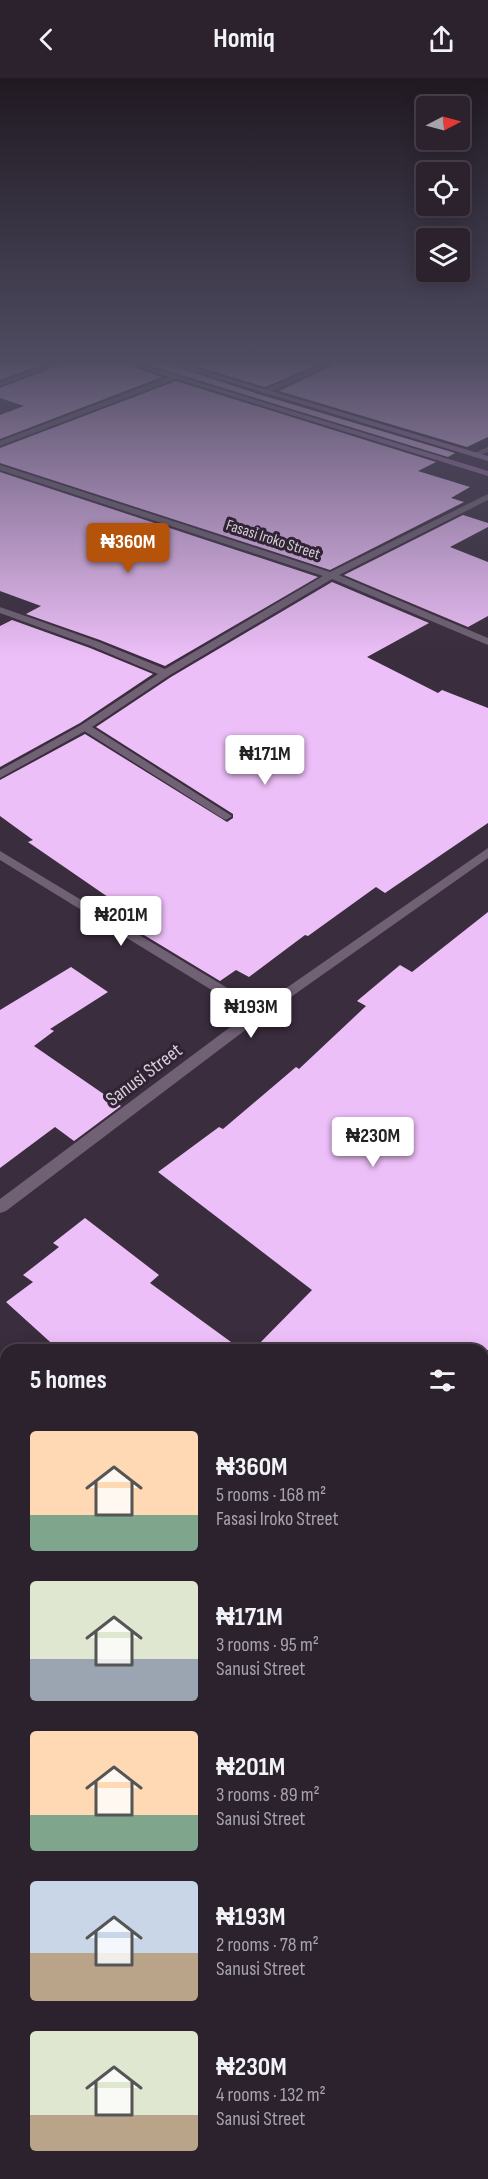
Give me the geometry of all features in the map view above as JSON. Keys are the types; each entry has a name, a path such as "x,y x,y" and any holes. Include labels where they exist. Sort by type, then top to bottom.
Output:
{"main road":[{"path":"450,462 488,474"}],"street":[{"name":"Fasasi Iroko Street","path":"0,466 331,575 488,642"},
{"path":"0,775 85,727 166,673 331,575 488,497"},
{"path":"0,610 95,644 166,673"},
{"path":"85,727 226,816"},
{"name":"Sanusi Street","path":"0,1207 259,1013 488,852"},
{"path":"0,855 259,1013"}],"building":[{"path":"436,462 418,471 470,487 451,498 464,502 330,570 0,463"},
{"path":"0,472 318,577 165,666 26,614 41,606 0,591"},
{"path":"463,515 488,523 488,527 450,547 488,562 488,616 468,627 344,575"},
{"path":"332,582 429,623 367,657 438,693 442,690 488,708 488,823 385,893 376,887 308,936 305,935 249,977 236,970 220,981 144,935 153,928 28,842 33,840 0,816 0,780 85,734 227,822 233,818 233,814 96,727 171,677"},
{"path":"12,620 153,674 80,723 0,767 0,626"},
{"path":"488,912 488,1344 259,1344 312,1290 158,1172 219,1127 223,1129 296,1067 299,1069 366,1006 357,1001 400,965 412,972"},
{"path":"71,967 108,992 50,1029 54,1031 34,1046 121,1106 74,1141 55,1127 0,1168 0,1010"},
{"path":"85,1218 159,1275 150,1283 234,1344 52,1344 6,1302 33,1282 23,1275 59,1247 53,1243"}]}
